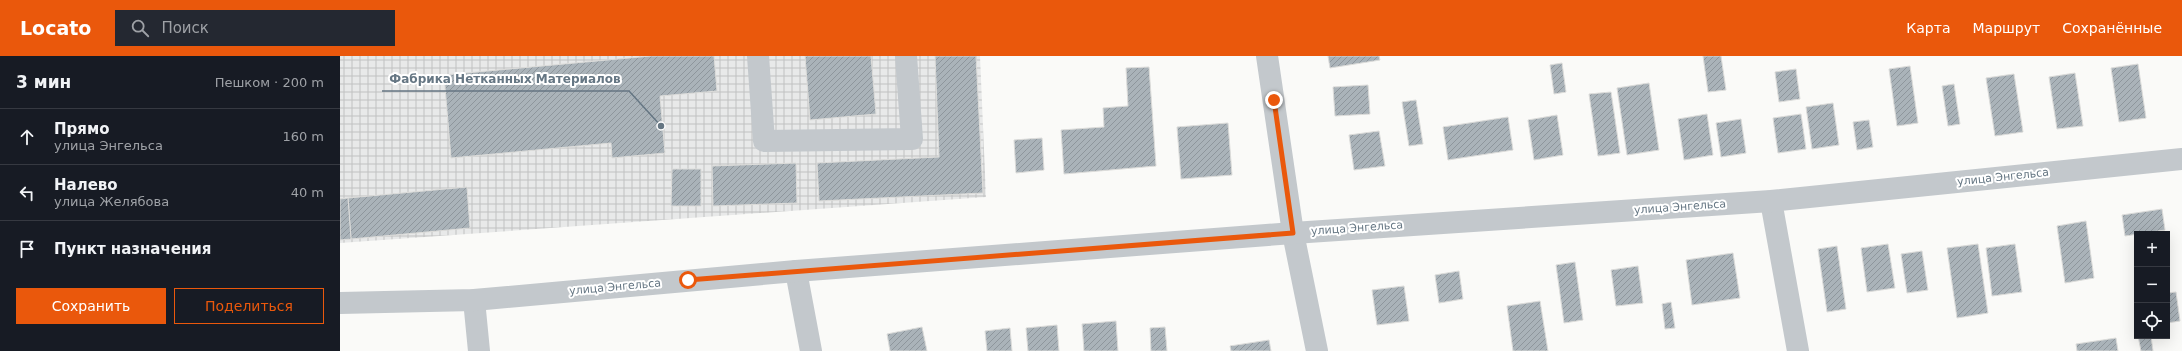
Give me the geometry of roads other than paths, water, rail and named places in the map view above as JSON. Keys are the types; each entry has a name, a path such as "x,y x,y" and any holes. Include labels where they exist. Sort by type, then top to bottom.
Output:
{"street":[{"path":"758,56 764,141 912,139 906,56"},
{"path":"1267,56 1293,233 1317,351"},
{"name":"улица Энгельса","path":"340,303 474,300 796,271 1293,233 1771,200 2182,159"},
{"path":"1771,200 1798,351"},
{"path":"796,271 811,351"},
{"path":"474,300 479,351"}],"place":[{"name":"Фабрика Нетканных Материалов","path":"661,126"}]}
